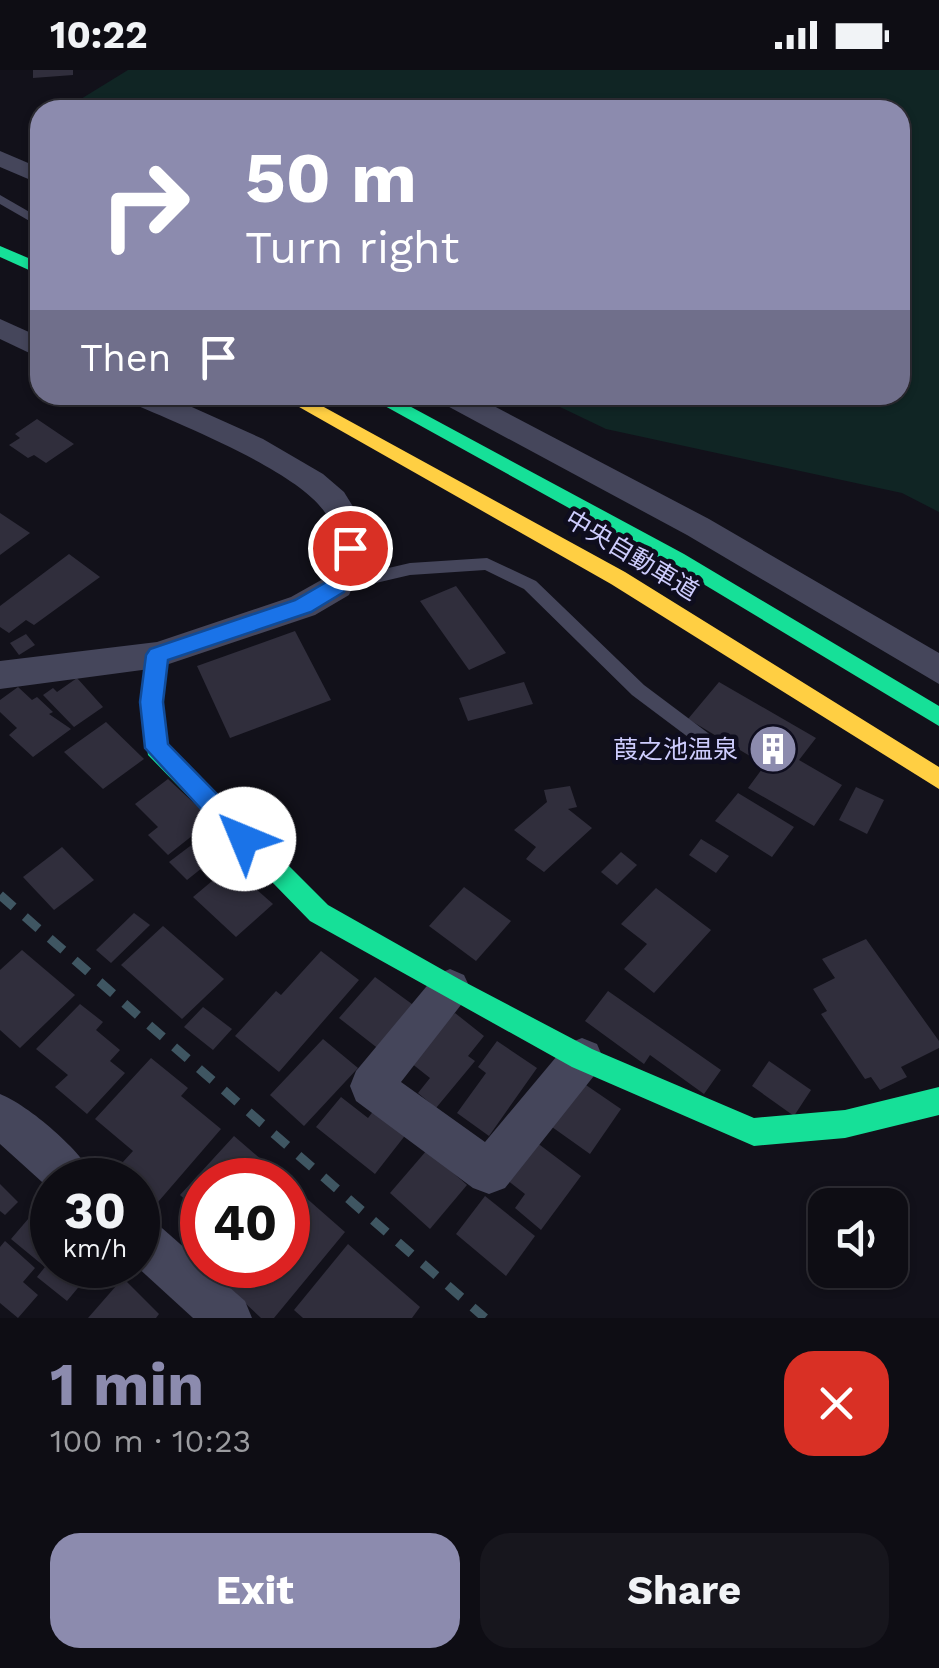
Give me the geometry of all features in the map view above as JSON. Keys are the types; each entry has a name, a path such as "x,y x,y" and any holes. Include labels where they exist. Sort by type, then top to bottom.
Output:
{"main road":[{"path":"0,212 30,227"},
{"path":"0,250 30,265"},
{"name":"中央自動車道","path":"306,405 461,486 621,580 939,778"},
{"name":"中央自動車道","path":"393,405 678,559 939,716"},
{"path":"158,655 152,702 156,748 319,912 450,988 582,1058 754,1132 845,1124 939,1101"}],"street":[{"path":"0,158 30,172"},
{"path":"0,328 30,344"},
{"path":"0,675 158,655 303,606 337,586 350,548 343,514 305,476 159,405"},
{"path":"469,405 698,528 939,670"},
{"path":"450,988 371,1086 489,1172 582,1058"},
{"path":"0,1115 48,1158"},
{"path":"160,1257 228,1318"}],"lane":[{"path":"0,199 30,216"},
{"path":"337,586 410,569 487,564 530,584 638,690 722,753"}],"green space":[{"path":"128,70 939,70 939,512 902,493 606,429 556,405 910,405 910,100 79,100"}],"building":[{"path":"33,70 73,70 73,75 33,78"},
{"path":"37,419 74,444 46,463 34,455 28,458 9,445 20,438 15,434"},
{"path":"0,513 30,533 0,555"},
{"path":"69,554 100,577 34,625 26,620 9,633 0,627 0,606"},
{"path":"456,586 506,653 469,670 420,601"},
{"path":"295,631 331,700 230,738 197,666"},
{"path":"26,634 35,645 19,655 10,643"},
{"path":"77,678 103,707 74,727 43,695 53,688 57,692"},
{"path":"524,682 533,704 468,721 459,698"},
{"name":"葭之池温泉","path":"719,682 816,738 799,760 842,785 814,826 748,788 765,765 688,719"},
{"path":"18,687 32,700 37,697 53,712 49,714 71,729 33,757 9,735 17,728 0,712 0,700"},
{"path":"106,722 144,759 103,789 64,752"},
{"path":"168,779 212,820 168,855 148,835 158,827 135,804"},
{"path":"570,786 577,807 568,809 592,828 544,872 526,859 536,847 514,830 547,802 544,790"},
{"path":"856,787 884,800 867,834 839,820"},
{"path":"738,793 794,827 772,857 715,821"},
{"path":"210,831 227,848 187,880 169,862"},
{"path":"701,839 729,856 716,873 689,855"},
{"path":"62,847 94,880 54,910 23,877"},
{"path":"621,852 637,865 617,885 601,872"},
{"path":"230,866 273,904 236,937 193,897"},
{"path":"464,887 511,921 476,961 429,926"},
{"path":"656,888 711,930 654,993 624,969 647,944 621,924"},
{"path":"134,913 150,925 111,963 96,950"},
{"path":"163,926 224,979 182,1019 121,965"},
{"path":"866,939 939,1041 939,1048 901,1067 907,1077 880,1090 871,1077 865,1079 821,1014 827,1011 813,989 835,978 822,959"},
{"path":"22,950 75,995 20,1048 0,1030 0,970"},
{"path":"321,951 359,980 279,1072 235,1036 276,991 281,995"},
{"path":"375,977 416,1007 380,1050 339,1018"},
{"path":"608,991 721,1070 704,1094 650,1055 644,1064 585,1021"},
{"path":"80,1004 103,1022 96,1030 120,1050 110,1061 125,1073 87,1114 55,1087 68,1075 36,1049"},
{"path":"203,1007 232,1029 213,1050 184,1027"},
{"path":"455,1013 484,1036 468,1056 475,1061 436,1108 418,1093 430,1078 406,1059"},
{"path":"323,1039 358,1068 304,1126 270,1095"},
{"path":"497,1041 537,1068 489,1136 457,1113 486,1073 478,1067"},
{"path":"151,1058 188,1088 181,1096 221,1129 196,1158 180,1158 180,1177 160,1200 160,1158 127,1158 133,1151 95,1119"},
{"path":"769,1061 811,1090 794,1116 752,1086"},
{"path":"583,1083 621,1109 590,1154 552,1127"},
{"path":"341,1097 368,1118 375,1109 407,1133 375,1174 316,1127"},
{"path":"234,1136 260,1158 214,1158"},
{"path":"536,1142 581,1176 541,1230 515,1208 525,1194 507,1180"},
{"path":"427,1150 467,1185 430,1229 390,1193"},
{"path":"0,1184 18,1202 5,1215 0,1211"},
{"path":"485,1196 535,1236 506,1276 456,1234"},
{"path":"310,1201 345,1232 310,1274"},
{"path":"30,1217 30,1255 11,1239"},
{"path":"5,1241 30,1264 30,1274 23,1282 38,1295 18,1318 0,1303 0,1247"},
{"path":"348,1244 420,1307 412,1318 303,1318 294,1310"},
{"path":"51,1288 78,1288 67,1301"},
{"path":"114,1288 133,1288 159,1314 156,1318 88,1318"},
{"path":"229,1288 299,1288 274,1318 261,1318"}],"railway":[{"path":"0,895 485,1318"}],"traffic: fast":[{"path":"0,251 30,265"},
{"path":"392,405 677,559 939,717"},
{"path":"157,655 151,702 156,748 319,913 450,988 582,1058 754,1132 845,1124 939,1101"}],"traffic: slow":[{"path":"305,405 618,578 939,779"}],"place":[{"name":"葭之池温泉","path":"773,749"}],"route":[{"path":"244,839 156,748 152,702 158,655 303,606 337,586 350,548"}]}
